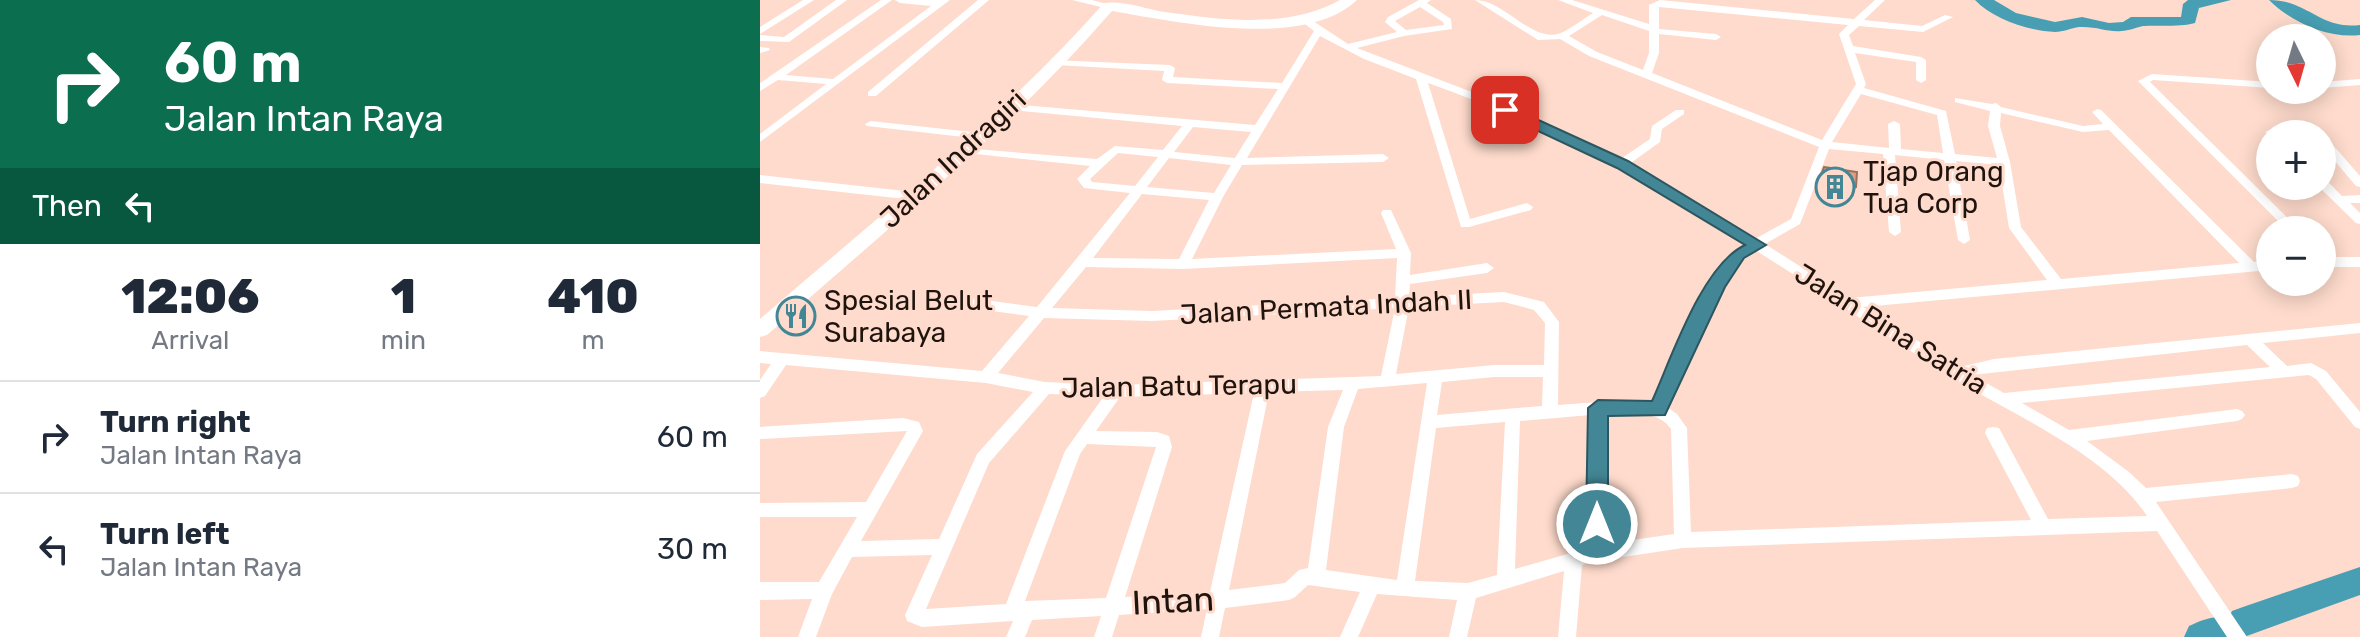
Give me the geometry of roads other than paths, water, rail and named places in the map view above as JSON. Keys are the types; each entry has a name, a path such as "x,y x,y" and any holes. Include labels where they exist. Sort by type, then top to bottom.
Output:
{"street":[{"path":"760,31 809,0"},
{"path":"760,38 786,40 842,0"},
{"path":"760,88 887,0"},
{"path":"900,0 942,2"},
{"path":"872,94 984,0"},
{"path":"1077,0 1237,22 1304,19 1333,11 1350,0"},
{"path":"1480,0 1541,38 1562,36 1594,11 1602,0"},
{"path":"1563,0 1654,30 1716,37"},
{"path":"1756,0 1757,12"},
{"path":"1858,0 1878,2"},
{"path":"760,22 783,7 780,1"},
{"path":"1350,47 1404,33 1449,27 1448,21 1423,1 1391,19 1390,22 1404,33"},
{"path":"760,139 942,2"},
{"path":"1658,409 1699,316 1738,254 1796,221 1825,145 1859,90 1861,79 1844,34 1878,2"},
{"path":"1646,75 1654,53 1654,5 1660,3 1926,29 1948,17"},
{"name":"Jalan Indragiri","path":"760,330 966,150 1109,6"},
{"name":"Jalan Bina Satria","path":"1304,19 1318,32 1350,47 1486,101 1622,164 1851,303 1961,376 2068,437 2124,477 2143,496 2238,637"},
{"path":"1183,264 1217,197 1318,32"},
{"path":"1562,36 1593,54 1825,145 2004,162"},
{"path":"1851,49 1921,60 1921,80"},
{"path":"1055,62 1170,68 1167,80 1286,86"},
{"path":"775,77 834,82"},
{"path":"1421,77 1465,224 1527,207"},
{"path":"2256,84 2152,77 2143,81 2280,216"},
{"path":"2336,84 2360,82"},
{"path":"1859,90 1941,112 1964,240"},
{"path":"1959,100 1996,106 2083,129 2111,127"},
{"path":"1996,106 1994,126 2004,162 2015,228 2058,285"},
{"path":"1010,107 1258,129"},
{"path":"1622,164 1656,140 1656,128 1680,112"},
{"path":"2097,112 2250,266"},
{"path":"986,377 1083,262 1190,123"},
{"path":"871,124 981,136"},
{"path":"1894,124 1895,232"},
{"path":"966,150 1098,163"},
{"path":"1217,197 1088,185 1083,179 1110,150 1240,162 1383,158"},
{"path":"2336,155 2360,183"},
{"path":"760,179 914,196"},
{"path":"2336,197 2360,220"},
{"path":"2339,200 2360,199"},
{"path":"1387,213 1404,253 1405,280 1387,382"},
{"path":"1083,262 1183,264 1404,253"},
{"path":"2336,261 2359,263"},
{"path":"1851,303 2256,266"},
{"path":"1405,280 1487,268"},
{"name":"Jalan Permata Indah II","path":"933,298 1042,313 1232,314 1504,297 1539,306 1552,322 1550,411"},
{"name":"Jalan Indragiri","path":"760,315 789,304"},
{"path":"1961,376 1966,370 1994,365 2360,328"},
{"path":"2250,339 2282,370"},
{"name":"Jalan Batu Terapu","path":"760,357 986,377 1045,388 1116,391 1353,384 1526,369 1551,371"},
{"path":"760,392 781,361"},
{"path":"2002,399 2282,370 2318,372 2360,423"},
{"path":"1405,589 1435,378"},
{"path":"1353,384 1336,427 1316,576 1371,586 1468,592 1597,553 1683,540 2163,523"},
{"path":"1210,637 1263,385"},
{"name":"Intan","path":"1045,388 983,459 914,615 922,618 1021,609 1219,600 1289,591 1305,576 1316,576"},
{"path":"1015,637 1021,609 1073,451 1116,391"},
{"path":"1597,553 1598,408"},
{"path":"1430,422 1598,408 1658,409 1672,418 1679,428 1683,540"},
{"path":"1506,580 1513,414"},
{"path":"2068,437 2237,415"},
{"path":"760,433 913,426 915,431 824,590 807,637"},
{"path":"1993,433 2042,525"},
{"path":"1083,437 1157,439 1163,441 1164,447 1103,637"},
{"path":"2143,496 2292,481"},
{"path":"760,510 870,509"},
{"path":"847,549 945,547"},
{"path":"1567,637 1574,560"},
{"path":"1349,637 1371,586"},
{"path":"760,591 824,590"},
{"path":"1458,637 1468,592"}],"waterway":[{"path":"1983,0 2011,17 2055,27 2082,22 2109,28 2130,27 2131,22 2181,22 2189,20 2191,4 2223,0"},
{"path":"2277,0 2336,31 2360,30"},
{"path":"2243,622 2360,581"},
{"path":"2200,637 2219,631"}],"place":[{"name":"Tjap Orang Tua Corp","path":"1835,187"},
{"name":"Spesial Belut Surabaya","path":"796,316"}]}
